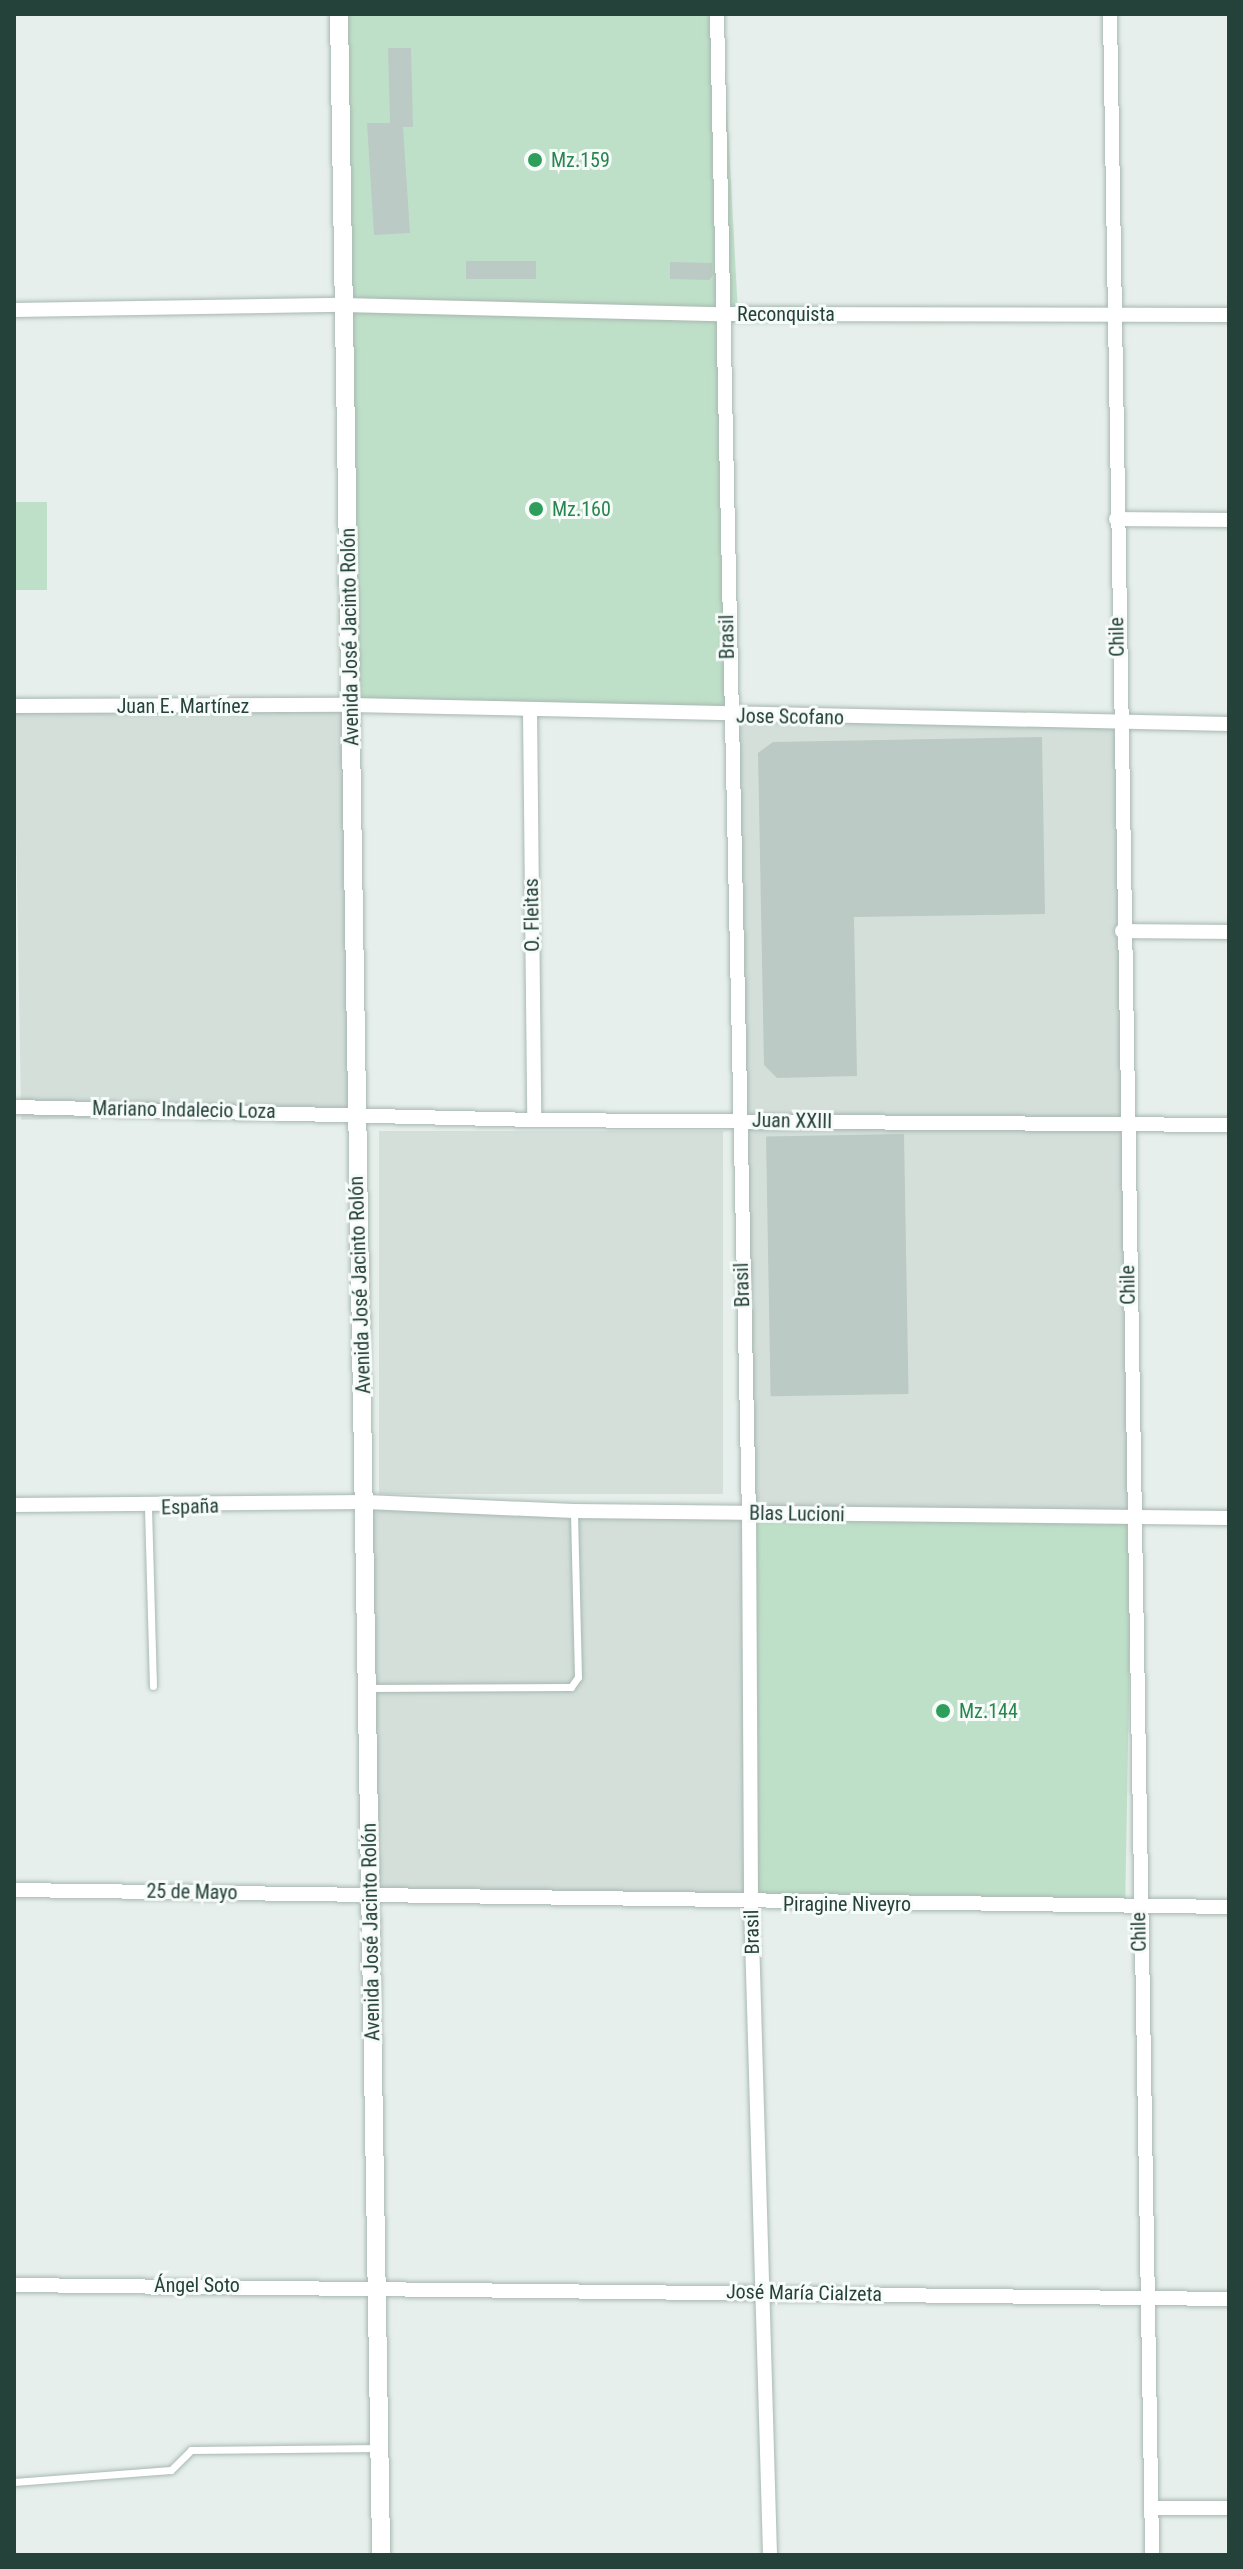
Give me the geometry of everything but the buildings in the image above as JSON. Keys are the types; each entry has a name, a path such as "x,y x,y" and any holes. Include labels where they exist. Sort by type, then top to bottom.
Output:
{"street":[{"name":"Avenida José Jacinto Rolón","path":"339,14 355,1114 366,1502 370,1895 379,2286 381,2555"},
{"name":"Brasil","path":"717,14 720,314 737,1120 749,1513 751,1903 770,2555"},
{"name":"Chile","path":"1110,14 1125,1125 1152,2555"},
{"name":"Reconquista","path":"14,310 343,305 720,314 1229,315"},
{"path":"1116,519 1229,520"},
{"name":"Juan E. Martínez","path":"14,706 351,705"},
{"name":"Jose Scofano","path":"351,705 1229,724"},
{"name":"O. Fleitas","path":"530,710 534,1120"},
{"path":"1122,931 1229,932"},
{"name":"Mariano Indalecio Loza","path":"14,1107 355,1114"},
{"name":"Juan XXIII","path":"355,1114 534,1120 1229,1125"},
{"name":"España","path":"14,1505 148,1508 366,1502"},
{"name":"Blas Lucioni","path":"366,1502 574,1511 1229,1518"},
{"name":"25 de Mayo","path":"14,1890 370,1895"},
{"name":"Piragine Niveyro","path":"370,1895 751,1903 1229,1907"},
{"name":"Ángel Soto","path":"14,2285 379,2286"},
{"name":"José María Cialzeta","path":"379,2286 1229,2299"},
{"path":"1151,2508 1229,2508"}],"lane":[{"path":"148,1508 153,1686"},
{"path":"367,1688 571,1687 578,1677 574,1511"},
{"path":"14,2482 171,2470 191,2450 379,2448"}],"shaded area":[{"path":"351,705 358,1114 21,1120 14,711"},
{"path":"729,715 1119,723 1132,1518 751,1903 370,1895 366,1502 749,1513"},
{"path":"379,1131 723,1131 723,1494 379,1494"}],"green space":[{"path":"339,14 722,14 738,314 721,313 729,715 351,705"},
{"path":"14,502 47,502 47,590 14,590"},
{"name":"Mz.144","path":"749,1513 1132,1520 1125,1910 742,1903"}],"place":[{"name":"Mz.159","path":"535,160"},
{"name":"Mz.160","path":"536,509"},
{"name":"Mz.144","path":"943,1711"}]}
